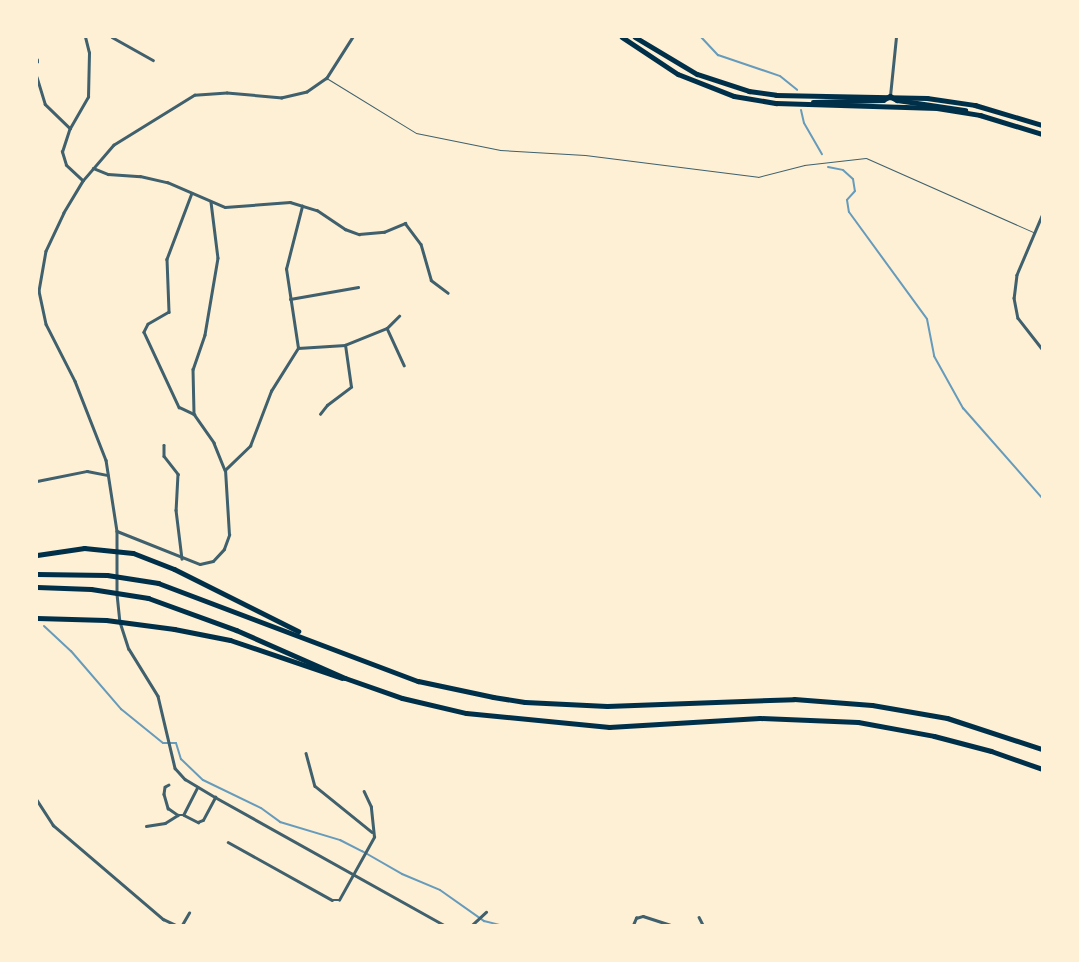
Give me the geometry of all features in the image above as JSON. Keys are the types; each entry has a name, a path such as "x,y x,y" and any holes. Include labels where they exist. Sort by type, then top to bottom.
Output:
{"highway":[{"path":"622,37 661,64 695,82 734,96 781,104 891,96 961,103 1008,114 1042,127"},
{"path":"635,37 680,66 712,80 776,95 817,101 923,107 1006,122"},
{"path":"891,96 897,100 956,107 1042,134"},
{"path":"37,555 68,549 118,550 174,569 337,651"},
{"path":"37,574 130,578 195,595 418,681 526,702 607,706 794,699 872,705 947,718 1042,749"},
{"path":"37,587 128,594 203,616 345,678"},
{"path":"37,618 120,622 230,640 446,709 579,726 760,718 884,725 991,751 1042,769"}],"street":[{"path":"83,181 62,157 63,145 88,97 87,37"},
{"path":"112,37 153,60"},
{"path":"353,37 327,78 295,96 208,93 195,95 131,132 83,181 46,251 39,291 46,324 75,381 109,475 117,531 120,622 129,649 159,696 169,732 172,762 179,774 215,797 444,925"},
{"path":"891,96 896,37"},
{"path":"37,77 45,104 71,128"},
{"path":"93,168 108,174 153,178 232,208 278,201 302,206 317,210 335,223 359,234 370,235 407,224 421,244 431,279 448,293"},
{"path":"117,531 182,559 206,563 224,549 229,535 225,470 214,443 194,414 179,407 144,332 148,324 169,312 167,259 192,194"},
{"path":"194,414 193,369 205,335 218,258 211,202"},
{"path":"225,470 250,446 271,391 298,348 286,269 302,206"},
{"path":"1042,216 1014,288 1018,318 1042,349"},
{"path":"290,299 358,287"},
{"path":"298,348 345,345 387,328 399,316"},
{"path":"387,328 404,365"},
{"path":"320,414 327,405 351,387 345,345"},
{"path":"164,445 163,456 178,474 176,510 182,559"},
{"path":"37,481 87,471 109,475"},
{"path":"306,752 314,786 373,832"},
{"path":"169,785 165,787 164,794 167,804 178,815"},
{"path":"184,815 198,787"},
{"path":"228,842 334,901 344,894 373,842 371,807 364,792"},
{"path":"146,826 165,823 178,815 198,822 203,821 215,797"},
{"path":"37,800 54,825 163,919 176,925"},
{"path":"472,925 486,912"},
{"path":"182,925 189,913"},
{"path":"633,925 636,918 643,916 670,925"},
{"path":"699,918 703,925"},
{"path":"161,925 163,919"}],"lane":[{"path":"327,78 416,133 500,150 585,155 758,177 804,165 866,158 1035,233"}],"waterway":[{"path":"701,37 718,55 780,76 797,90"},
{"path":"801,110 804,123 822,154"},
{"path":"828,167 843,170 853,179 855,191 847,200 849,212 927,319 934,356 963,408 1042,498"},
{"path":"44,626 71,651 121,709 163,743 176,743 181,759 203,780 261,808 280,822 340,840 402,874 440,890 484,921 500,925"}]}
